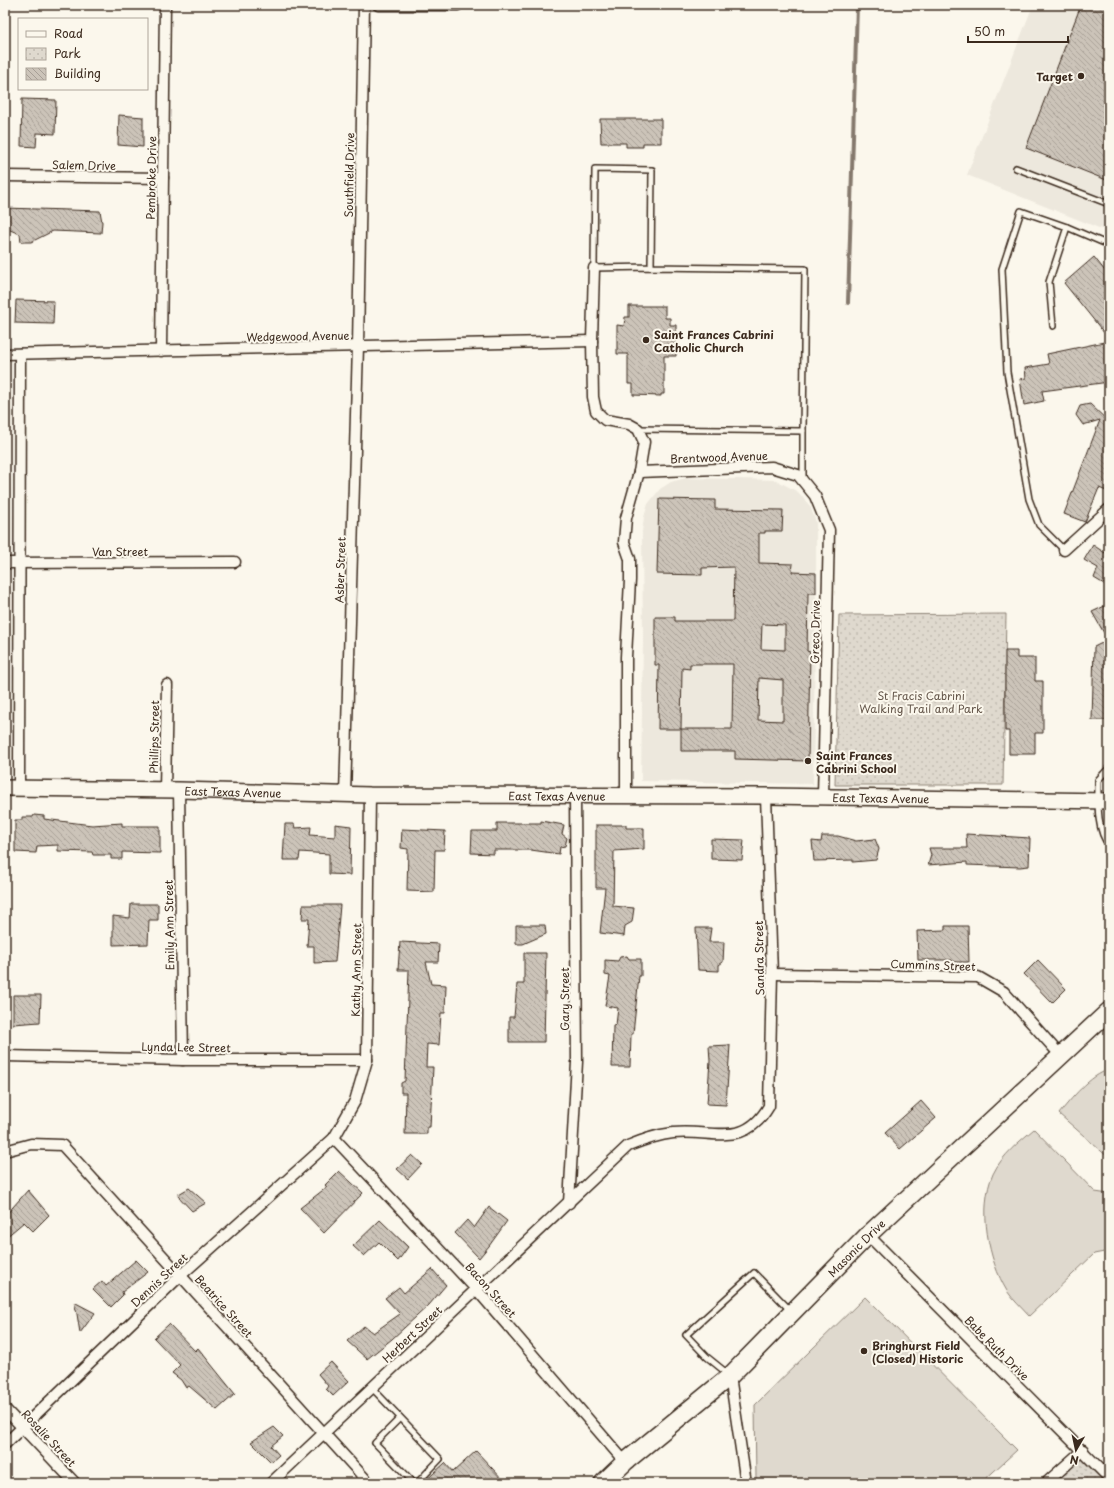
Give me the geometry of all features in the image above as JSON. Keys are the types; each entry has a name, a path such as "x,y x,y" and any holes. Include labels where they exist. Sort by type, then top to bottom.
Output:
{"main road":[{"name":"Masonic Drive","path":"602,1483 625,1462 730,1376 868,1236 1109,1011"}],"street":[{"name":"Pembroke Drive","path":"161,350 165,5"},
{"name":"Southfield Drive","path":"358,346 364,5"},
{"path":"378,5 458,6"},
{"name":"Salem Drive","path":"5,176 163,178"},
{"path":"594,268 592,341 593,397 596,411 605,420 629,424 638,429 644,442 639,472 626,518 624,542 630,559 626,657 626,795"},
{"name":"Wedgewood Avenue","path":"5,354 592,341"},
{"name":"Asber Street","path":"345,795 358,346"},
{"path":"12,788 20,563 20,354"},
{"name":"Brentwood Avenue","path":"639,472 772,467 800,478"},
{"name":"Greco Drive","path":"800,478 815,496 829,530 823,797"},
{"path":"1064,550 1109,509"},
{"name":"Van Street","path":"5,563 235,562"},
{"name":"Phillips Street","path":"167,685 172,790"},
{"name":"East Texas Avenue","path":"12,788 172,790 345,795 766,796 1103,801"},
{"name":"Emily Ann Street","path":"172,790 183,1060"},
{"name":"Kathy Ann Street","path":"334,1138 354,1101 367,1060 370,795"},
{"name":"Gary Street","path":"570,1203 577,1062 575,795"},
{"name":"Sandra Street","path":"762,1119 769,1106 772,974 766,796"},
{"name":"Cummins Street","path":"772,974 978,976 1004,992 1061,1056"},
{"name":"Lynda Lee Street","path":"5,1056 183,1060 367,1060"},
{"name":"Herbert Street","path":"270,1483 570,1203 628,1146 652,1136 674,1133 736,1134 753,1127 762,1119"},
{"name":"Dennis Street","path":"5,1444 180,1276 334,1138"},
{"name":"Bacon Street","path":"334,1138 477,1290 625,1462"},
{"name":"Beatrice Street","path":"5,1151 31,1144 62,1145 369,1483"},
{"name":"Babe Ruth Drive","path":"868,1236 1083,1450 1109,1478"},
{"path":"730,1376 746,1483"},
{"name":"Rosalie Street","path":"5,1409 75,1483"},
{"path":"1046,1483 1083,1450"}],"lane":[{"path":"1016,168 1109,204"},
{"path":"651,267 652,170 595,169 594,268 651,267 805,269 803,432 800,478"},
{"path":"1064,550 1039,524 1028,499 1007,372 1002,269 1021,211 1067,227 1109,245"},
{"path":"1053,326 1049,282 1067,227"},
{"path":"638,429 803,432"},
{"path":"1109,768 1098,780 1103,801 1103,838 1109,845"},
{"path":"730,1376 707,1357 686,1335 754,1272 792,1313"},
{"path":"372,1388 440,1459 415,1483 375,1443 400,1418"}],"shaded area":[{"path":"1033,5 1109,5 1109,232 967,175"},
{"path":"686,478 776,480 798,492 810,506 816,522 813,784 641,781 643,640 642,532 644,517 648,504 660,489 671,482"}],"green space":[{"name":"St Fracis Cabrini Walking Trail and Park","path":"1006,614 1003,785 835,785 839,615"},
{"path":"1109,1070 1109,1158 1059,1114 1088,1082 1102,1072"},
{"path":"1034,1129 1095,1192 1109,1194 1109,1251 1094,1254 1029,1316 1007,1291 1000,1278 990,1249 987,1234 986,1202 993,1174 997,1167 1011,1149"},
{"name":"Bringhurst Field (Closed) Historic","path":"865,1297 1017,1450 981,1483 761,1483 756,1478 755,1405"},
{"path":"1083,1452 1109,1479 1109,1483 1047,1483"}],"building":[{"name":"Target","path":"1081,5 1109,5 1109,181 1026,148"},
{"path":"22,99 56,100 55,134 37,133 36,147 21,146"},
{"path":"119,115 143,117 143,147 118,145"},
{"path":"600,119 661,119 661,143 643,143 643,147 626,147 626,143 601,143"},
{"path":"5,208 100,211 102,222 101,233 53,231 31,242 21,242 20,234 5,228"},
{"path":"1094,257 1109,276 1109,339 1064,283"},
{"path":"16,300 54,301 53,324 15,323"},
{"name":"Saint Frances Cabrini Catholic Church","path":"629,306 665,306 665,318 670,318 670,325 676,325 676,356 664,356 664,394 661,394 661,396 633,395 633,384 628,384 628,354 617,354 617,325 624,326 625,317 629,317"},
{"path":"1109,341 1109,382 1042,391 1044,401 1024,405 1020,379 1026,378 1025,368 1049,364 1047,354"},
{"path":"1090,404 1109,422 1109,492 1099,488 1085,522 1064,514 1100,420 1083,425 1076,415 1080,406"},
{"path":"659,499 715,500 715,509 783,510 782,531 765,531 765,533 759,533 759,563 793,564 792,572 816,573 816,593 808,593 807,651 810,652 808,761 735,759 735,751 681,751 681,729 658,729 659,665 655,665 655,617 675,617 675,621 733,621 734,567 702,568 702,575 657,574","holes":["762,624 785,625 785,650 761,649","690,664 733,664 732,729 681,729 682,668 690,669","759,678 783,680 783,721 758,720"]},
{"path":"1093,545 1105,553 1109,545 1109,587 1094,578 1098,568 1084,560"},
{"path":"1109,604 1109,720 1092,720 1094,647 1108,640 1092,612"},
{"path":"1005,651 1017,651 1017,658 1035,658 1035,681 1043,681 1043,733 1035,733 1035,754 1009,754 1009,731 1005,731"},
{"path":"34,815 44,816 44,819 92,825 122,823 122,826 160,826 160,853 122,852 122,859 111,859 111,855 93,855 92,852 58,851 58,845 37,846 36,853 15,852 15,820 22,820 22,817 33,817"},
{"path":"541,821 564,825 562,834 567,838 565,846 560,847 559,854 531,850 494,850 494,854 471,853 472,831 497,831 497,823 541,823"},
{"path":"285,824 294,824 295,828 311,827 310,835 335,837 335,824 351,826 350,875 329,874 329,854 300,852 299,860 283,860"},
{"path":"596,825 626,825 626,828 644,828 644,849 614,851 613,906 634,908 632,922 625,926 624,936 600,933 605,888 596,888"},
{"path":"402,829 445,831 444,850 435,850 434,892 407,891 408,849 401,848"},
{"path":"966,834 1030,838 1029,866 967,865 967,862 928,865 931,855 929,848 967,848"},
{"path":"822,836 838,836 856,841 875,839 879,849 876,860 853,862 853,860 814,861 812,841 821,842"},
{"path":"711,839 744,840 742,860 711,859"},
{"path":"131,904 158,904 158,920 149,920 148,944 113,945 113,916 130,918"},
{"path":"303,905 340,905 335,962 314,963 314,946 307,946 309,919 302,919"},
{"path":"516,925 545,925 546,934 523,944 516,944"},
{"path":"945,926 968,926 969,962 952,962 952,960 918,960 917,931 945,930"},
{"path":"696,928 711,928 709,942 724,942 723,962 719,965 719,971 698,970"},
{"path":"400,942 439,944 438,962 426,962 431,984 446,985 445,1013 441,1013 439,1045 427,1044 426,1067 433,1067 430,1127 427,1127 427,1134 405,1134 406,1093 401,1093 401,1083 405,1081 409,970 398,970"},
{"path":"524,953 546,953 544,1042 509,1042 509,1017 514,1017 517,984 524,984"},
{"path":"627,956 629,959 641,959 641,976 639,976 633,1034 631,1034 630,1067 612,1067 613,1026 616,1025 618,1008 605,1006 610,976 605,975 605,960 618,961 620,957"},
{"path":"1038,960 1066,989 1052,1003 1024,974"},
{"path":"13,995 41,995 40,1022 13,1024"},
{"path":"730,1045 726,1105 707,1104 710,1061 709,1046"},
{"path":"921,1101 936,1118 900,1149 885,1133"},
{"path":"412,1155 422,1164 408,1179 397,1169"},
{"path":"339,1171 363,1193 324,1233 300,1208 327,1187 325,1185"},
{"path":"189,1188 206,1203 192,1211 177,1195"},
{"path":"28,1190 49,1215 33,1231 24,1222 5,1238 5,1216"},
{"path":"489,1207 507,1221 479,1258 455,1233 467,1220 474,1228"},
{"path":"380,1220 408,1247 398,1261 379,1242 364,1256 353,1246"},
{"path":"136,1260 148,1272 122,1292 123,1295 111,1307 93,1289 102,1281 106,1286"},
{"path":"432,1269 446,1285 429,1305 392,1339 367,1359 347,1341 364,1326 373,1333 400,1314 385,1298 399,1287 404,1293"},
{"path":"74,1302 95,1313 80,1333 77,1314"},
{"path":"169,1324 195,1351 198,1348 235,1394 217,1410 189,1386 186,1388 181,1380 172,1373 180,1365 154,1338"},
{"path":"331,1362 349,1381 333,1396 326,1389 328,1386 318,1374"},
{"path":"274,1427 283,1436 271,1446 279,1455 271,1462 251,1442"},
{"path":"476,1451 506,1483 423,1483 445,1463 453,1472"}],"waterway":[{"path":"848,303 857,5"}],"place":[{"name":"Target","path":"1081,76"},
{"name":"Saint Frances Cabrini Catholic Church","path":"646,340"},
{"name":"Saint Frances Cabrini School","path":"808,761"},
{"name":"Bringhurst Field (Closed) Historic","path":"864,1351"}]}
